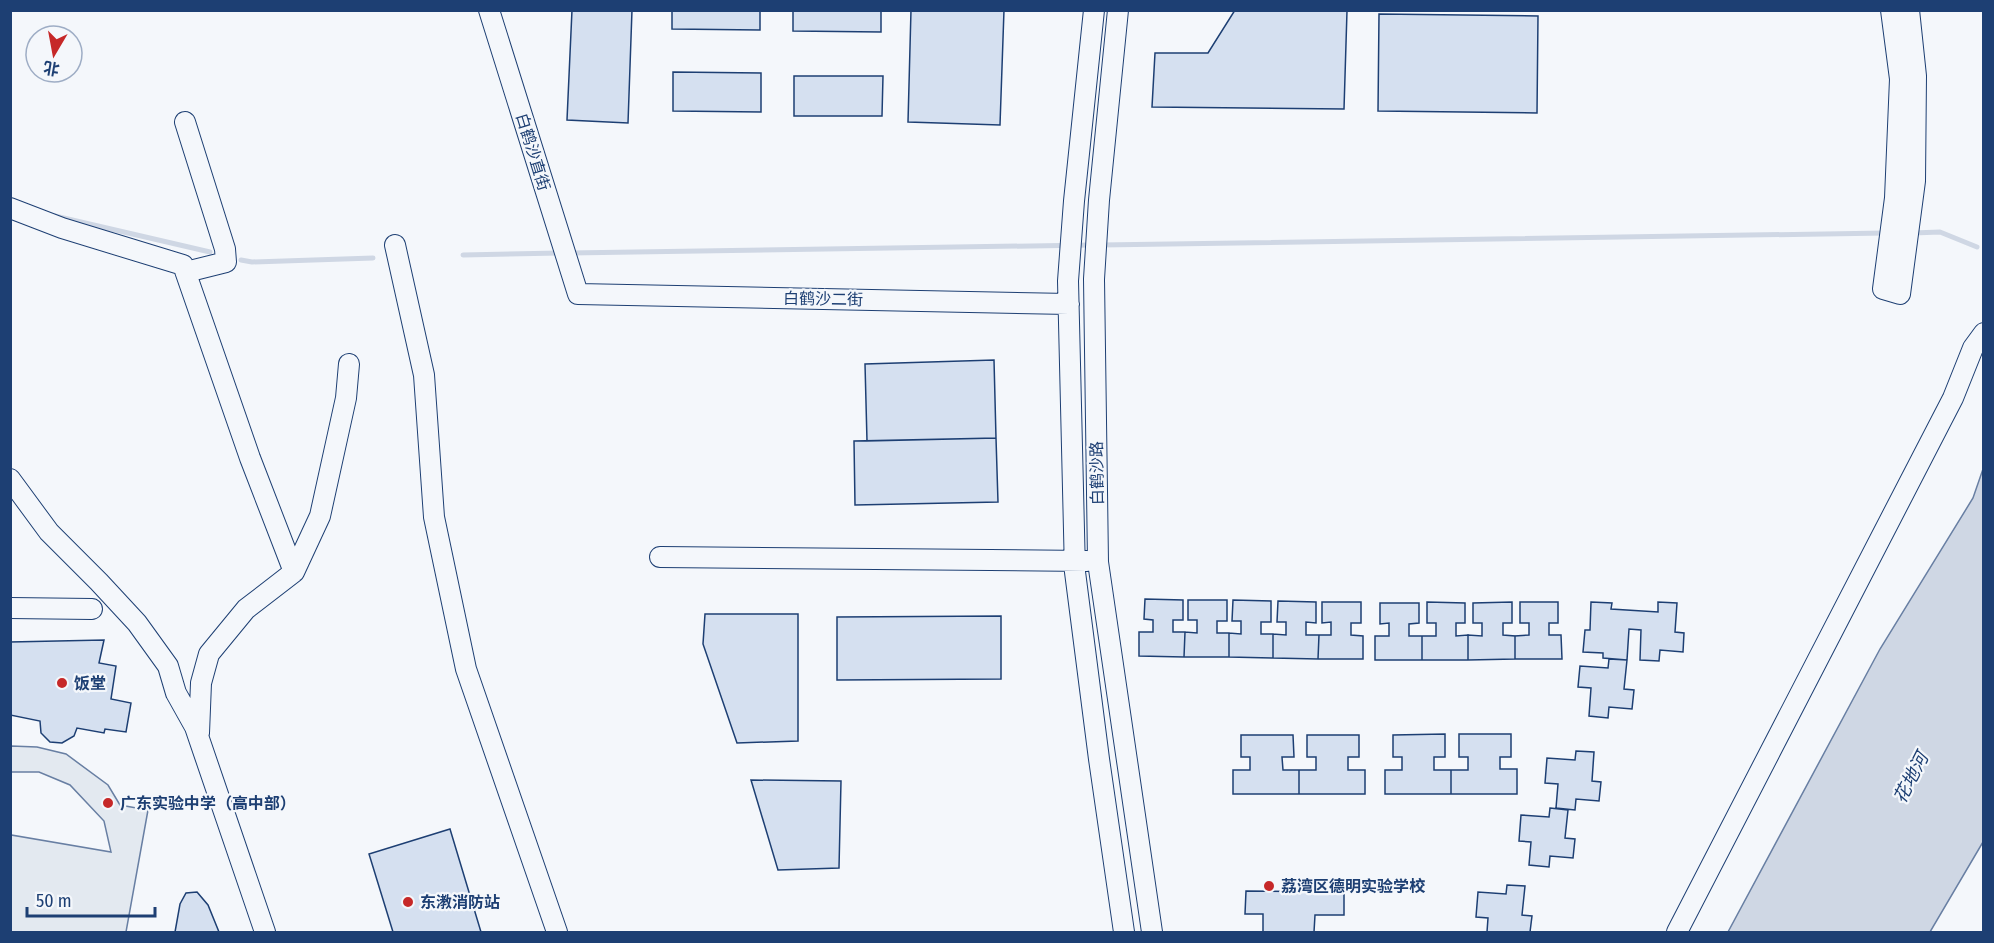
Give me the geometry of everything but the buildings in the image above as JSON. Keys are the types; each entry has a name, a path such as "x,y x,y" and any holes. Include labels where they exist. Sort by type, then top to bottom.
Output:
{"street":[{"name":"白鹤沙直街","path":"489,10 578,294"},
{"name":"白鹤沙路","path":"1094,10 1068,281 1075,561 1099,759 1124,933"},
{"name":"白鹤沙路","path":"1118,10 1098,200 1094,279 1098,562 1152,933"},
{"path":"1891,10 1900,79 1904,198"},
{"path":"1893,283 1916,76 1909,10"},
{"path":"185,122 225,249 226,262 186,272"},
{"path":"10,208 62,228 183,265 250,458 294,573"},
{"path":"395,245 424,375 434,517 466,669 557,933"},
{"name":"白鹤沙二街","path":"578,294 1069,304"},
{"path":"1677,933 1953,398 1973,348 1983,333"},
{"path":"199,742 201,682 209,654 246,609 294,573 320,516 346,398 349,364"},
{"path":"10,479 49,532 136,623 168,666 176,693 195,727 265,933"},
{"path":"660,557 1098,562"},
{"path":"10,608 92,609"}],"shaded area":[{"path":"11,746 37,747 66,754 108,785 120,805 148,810 126,932 11,932 11,835 111,852 104,821 70,785 39,772 11,772"}],"water":[{"name":"花地河","path":"1983,469 1983,842 1930,932 1728,932 1880,649 1973,498"}],"waterway":[{"path":"55,216 210,252"},
{"path":"1913,233 1940,232 1977,247"},
{"path":"1101,245 1886,233"},
{"path":"570,253 1091,245"},
{"path":"463,255 560,253"},
{"path":"241,260 252,262 373,258"}],"place":[{"name":"饭堂","path":"62,683"},
{"name":"广东实验中学（高中部）","path":"108,803"},
{"name":"荔湾区德明实验学校","path":"1269,886"},
{"name":"东漖消防站","path":"408,902"}]}
